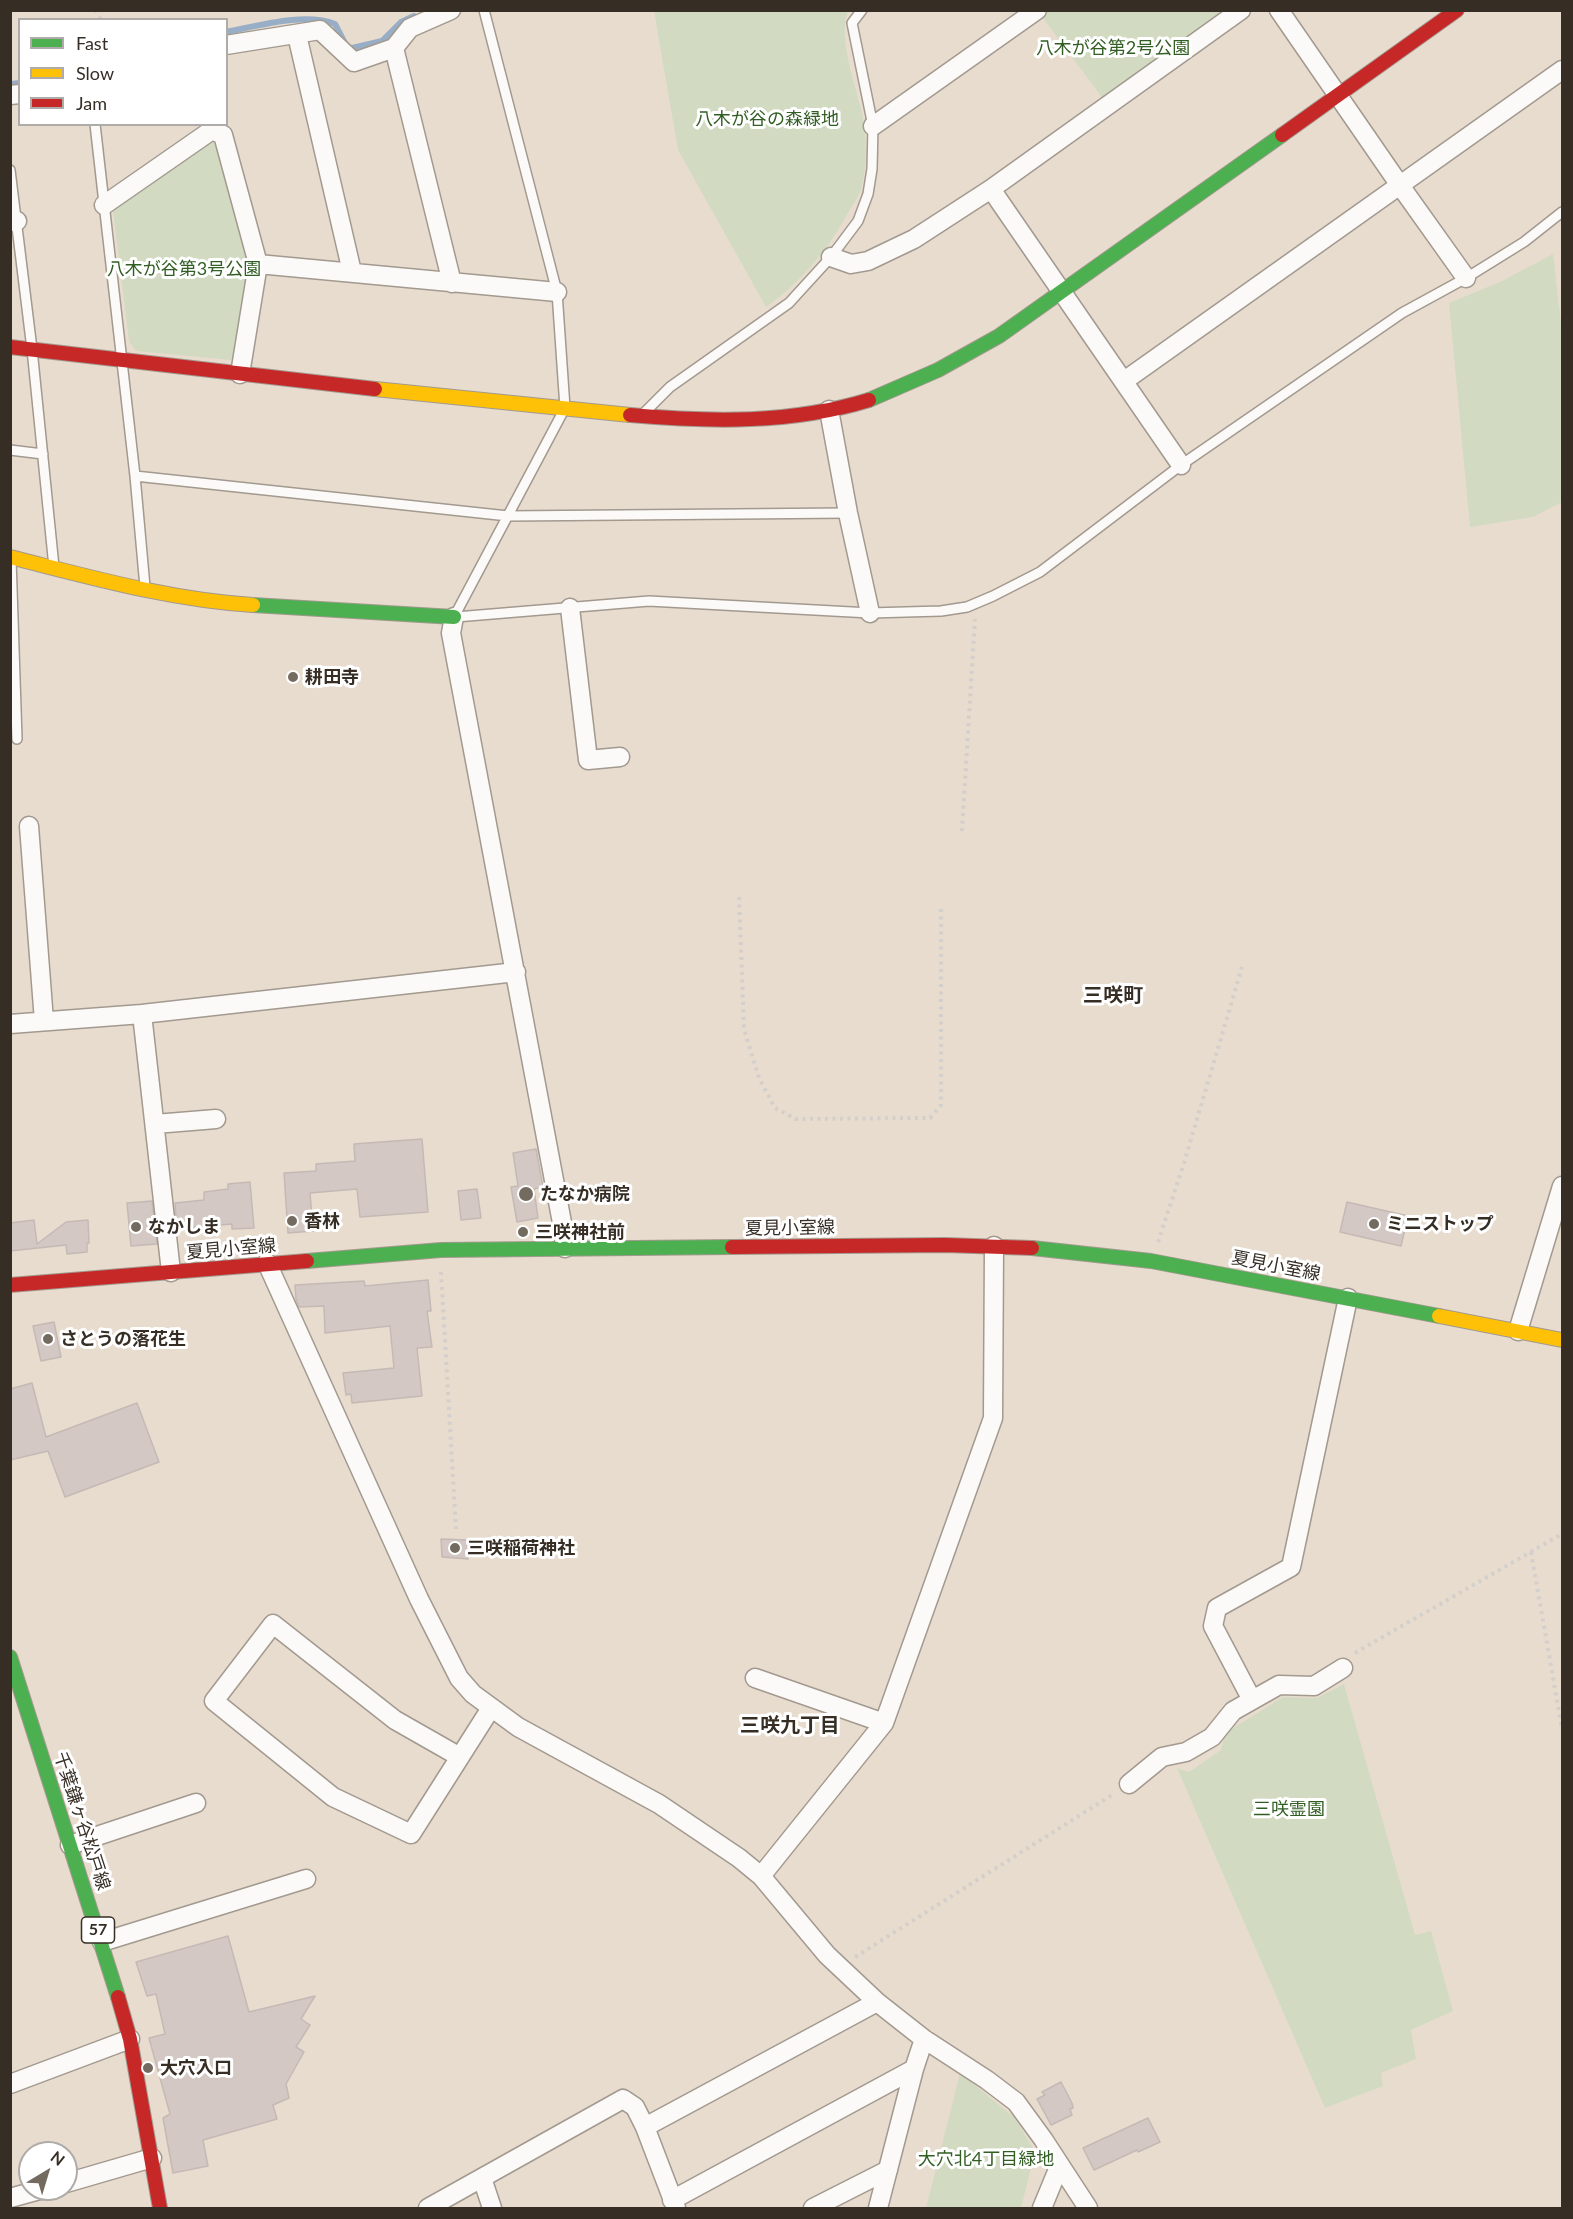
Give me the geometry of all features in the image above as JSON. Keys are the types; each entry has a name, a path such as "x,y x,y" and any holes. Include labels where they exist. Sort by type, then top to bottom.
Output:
{"main road":[{"path":"10,347 122,358 240,374 642,415 710,420 772,418 829,410 906,385 948,366 999,336 1457,10"},
{"path":"10,557 145,590 216,603 454,617"},
{"name":"夏見小室線","path":"10,1285 441,1250 945,1245 1025,1247 1151,1260 1563,1340"},
{"name":"千葉鎌ヶ谷松戸線","path":"11,1659 102,1942 130,2039 160,2208"}],"street":[{"path":"228,45 320,30 354,62 394,48 410,28 451,10"},
{"path":"873,126 1037,10"},
{"path":"831,256 851,264 868,261 914,239 991,189 1241,10"},
{"path":"1279,10 1467,278"},
{"path":"297,35 352,272"},
{"path":"394,48 452,283"},
{"path":"1124,381 1563,70"},
{"path":"104,205 212,130 223,135 258,264 240,374"},
{"path":"991,189 1181,465"},
{"path":"258,264 557,292"},
{"path":"829,410 870,613"},
{"path":"570,608 588,760 620,757"},
{"path":"454,617 451,633 516,972 565,1248"},
{"path":"29,826 44,1021"},
{"path":"10,1024 142,1014 516,972"},
{"path":"142,1014 171,1272"},
{"path":"155,1124 216,1119"},
{"path":"1518,1331 1563,1186"},
{"path":"761,1876 884,1723 993,1418 994,1246"},
{"path":"267,1263 419,1599 459,1678 473,1694 518,1727 659,1804 740,1858 761,1876 839,1967 877,2002 924,2039 1016,2102 1088,2208"},
{"path":"1252,1700 1213,1626 1217,1608 1291,1568 1348,1298"},
{"path":"460,1757 395,1720 273,1624 214,1701 333,1797 411,1834 460,1757 491,1708"},
{"path":"1129,1784 1162,1757 1186,1752 1212,1737 1233,1711 1252,1700 1280,1685 1314,1686 1343,1668"},
{"path":"755,1678 884,1723"},
{"path":"70,1845 196,1803"},
{"path":"102,1942 306,1879"},
{"path":"645,2127 877,2002"},
{"path":"10,2084 130,2039"},
{"path":"878,2208 924,2039"},
{"path":"428,2208 448,2203 482,2178 623,2099 635,2107 645,2127 674,2204 914,2069"},
{"path":"78,2180 152,2158"},
{"path":"1042,2208 1059,2167"},
{"path":"813,2208 888,2170"},
{"path":"482,2178 492,2208"}],"lane":[{"path":"454,617 565,408 557,292 484,10"},
{"path":"642,415 670,387 789,303 831,256 858,220 868,194 872,169 873,126 852,23 862,10"},
{"path":"95,126 135,476 145,590"},
{"path":"10,170 14,222 32,349 54,567"},
{"path":"454,617 649,601 870,613 941,611 967,607 1040,572 1181,465 1402,313 1467,278 1524,242 1563,212"},
{"path":"10,450 43,454"},
{"path":"135,476 507,516 848,513"},
{"path":"10,557 17,739"}],"path":[{"path":"963,831 976,603"},
{"path":"739,897 744,1029 759,1078 775,1108 796,1119 930,1118 941,1105 941,907"},
{"path":"1151,1260 1184,1163 1242,967"},
{"path":"441,1267 456,1529"},
{"path":"1343,1668 1355,1653 1563,1534"},
{"path":"1531,1552 1563,1729"},
{"path":"839,1967 1129,1784"}],"green space":[{"name":"八木が谷第2号公園","path":"1050,10 1228,11 1104,100 1042,17"},
{"name":"八木が谷の森緑地","path":"654,11 848,11 845,21 846,47 862,113 866,141 862,186 841,225 814,264 766,307 678,150"},
{"name":"八木が谷第3号公園","path":"207,141 220,143 250,270 238,352 231,360 136,351 129,341 113,211"},
{"path":"1553,254 1562,332 1562,502 1533,517 1470,527 1449,303 1502,281"},
{"name":"三咲霊園","path":"1344,1684 1415,1935 1431,1931 1453,2011 1411,2030 1416,2059 1381,2073 1383,2086 1325,2108 1177,1768 1189,1772 1221,1750 1225,1733 1283,1697 1317,1698"},
{"name":"大穴北4丁目緑地","path":"960,2073 1015,2118 1035,2152 1021,2208 926,2208"}],"building":[{"path":"422,1139 428,1212 360,1217 357,1189 310,1193 313,1231 288,1233 284,1173 316,1171 316,1164 355,1161 354,1144"},
{"path":"536,1149 543,1187 534,1189 538,1218 517,1222 511,1187 518,1186 513,1153"},
{"path":"250,1182 254,1228 232,1229 232,1224 177,1229 175,1203 204,1200 204,1192 228,1189 228,1184"},
{"path":"477,1189 481,1218 461,1220 458,1191"},
{"path":"152,1201 157,1244 131,1246 127,1203"},
{"name":"ミニストップ","path":"1347,1202 1408,1216 1401,1246 1340,1232"},
{"path":"34,1220 37,1244 66,1222 88,1220 87,1252 67,1254 66,1245 10,1251 10,1223"},
{"path":"428,1280 431,1311 427,1311 432,1347 417,1348 422,1396 352,1403 351,1394 346,1395 343,1373 394,1368 390,1326 325,1333 324,1306 299,1307 295,1285 364,1281 365,1286"},
{"path":"54,1322 61,1357 41,1361 33,1326"},
{"path":"32,1383 46,1437 137,1403 159,1462 65,1497 48,1451 10,1460 10,1389"},
{"name":"三咲稲荷神社","path":"441,1539 467,1540 468,1559 442,1557"},
{"path":"228,1936 249,2012 315,1996 301,2019 310,2025 296,2047 304,2052 286,2084 289,2098 273,2105 277,2119 203,2140 208,2166 173,2173 163,2118 170,2114 149,2038 165,2034 156,1994 147,1996 136,1962"},
{"path":"1061,2082 1072,2103 1073,2108 1070,2109 1072,2115 1051,2125 1037,2099 1045,2095 1042,2092"},
{"path":"1148,2118 1160,2142 1094,2170 1083,2148"}],"waterway":[{"path":"228,32 281,21 310,19 335,24 348,49 382,41 401,22 414,16"},
{"path":"10,84 18,83"}],"traffic: fast":[{"path":"869,400 938,370 999,336 1282,135"},
{"path":"253,605 454,617"},
{"path":"307,1261 441,1250 732,1247"},
{"path":"1032,1248 1151,1261 1439,1316"},
{"path":"10,1657 118,1997"}],"traffic: slow":[{"path":"375,389 630,415"},
{"path":"10,557 161,593 253,605"},
{"path":"1439,1316 1562,1340"}],"traffic: jam":[{"path":"1282,135 1457,10"},
{"path":"10,347 375,389"},
{"path":"630,415 690,419 750,419 810,413 869,400"},
{"path":"732,1247 945,1245 1032,1248"},
{"path":"10,1285 307,1261"},
{"path":"118,1997 130,2039 160,2208"}],"place":[{"name":"耕田寺","path":"293,677"},
{"name":"たなか病院","path":"526,1194"},
{"name":"香林","path":"292,1221"},
{"name":"ミニストップ","path":"1374,1224"},
{"name":"なかしま","path":"136,1227"},
{"name":"三咲神社前","path":"523,1232"},
{"name":"さとうの落花生","path":"48,1339"},
{"name":"三咲稲荷神社","path":"455,1548"},
{"name":"大穴入口","path":"148,2068"}],"district":[{"name":"三咲町","path":"1113,996"},
{"name":"三咲九丁目","path":"790,1726"}]}
